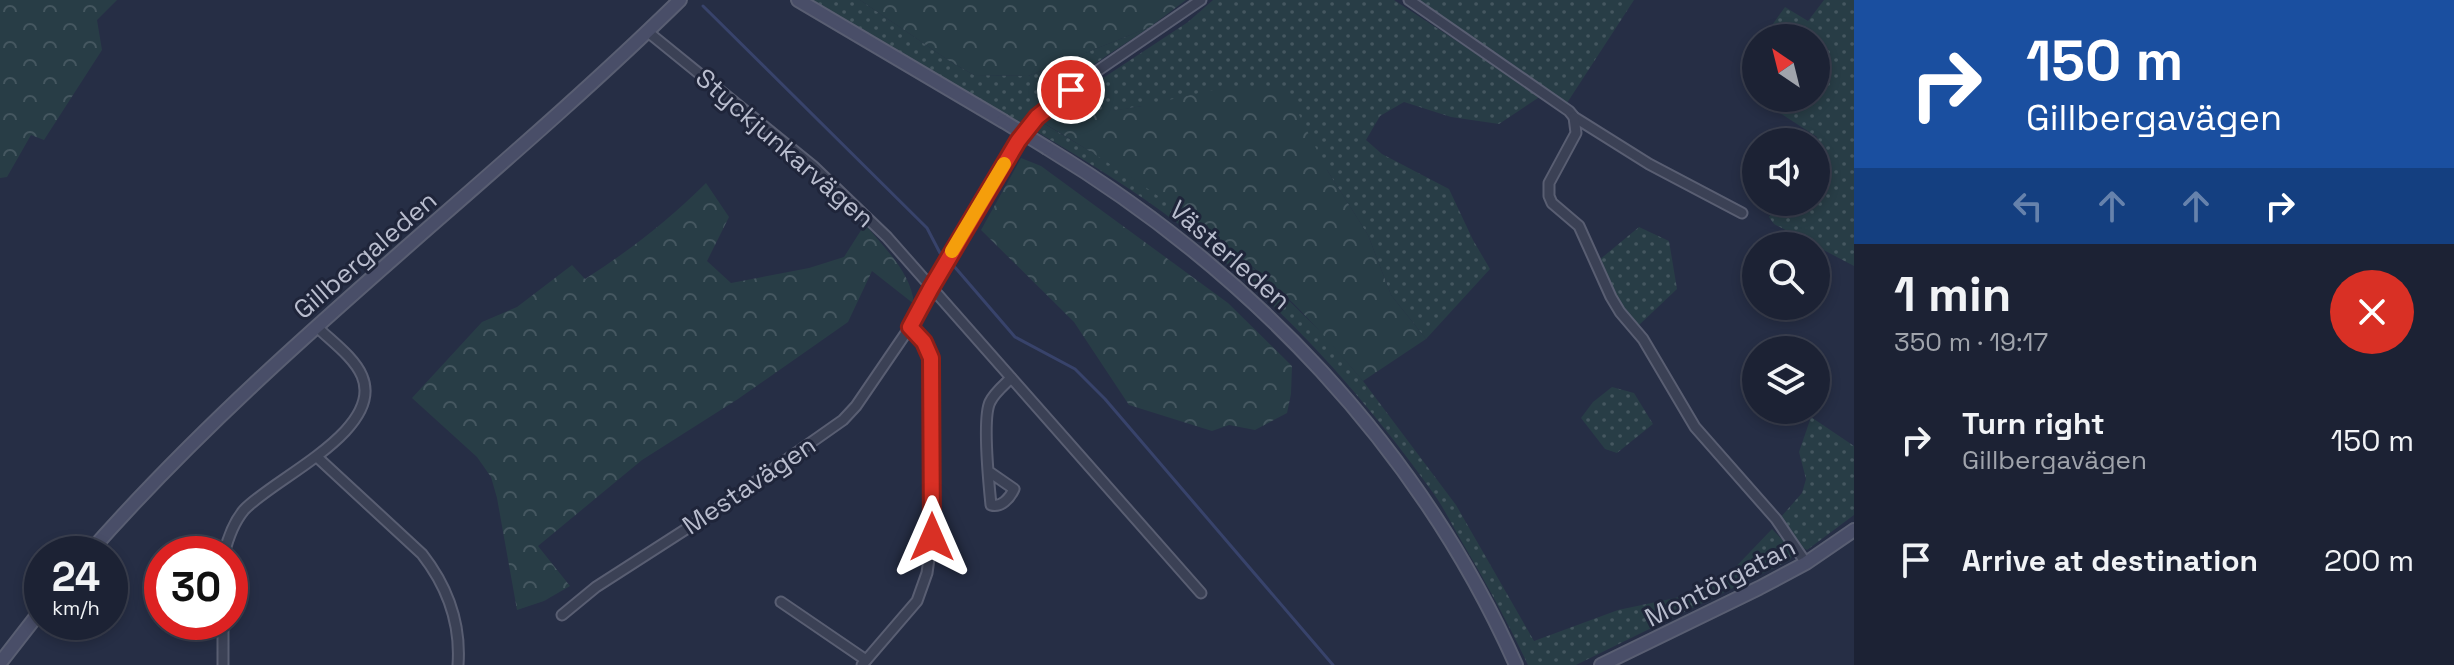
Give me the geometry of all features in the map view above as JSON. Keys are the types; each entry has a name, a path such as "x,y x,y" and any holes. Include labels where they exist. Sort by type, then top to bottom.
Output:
{"street":[{"name":"Gillbergaleden","path":"104,536 163,472 240,397 680,0"},
{"name":"Västerleden","path":"798,0 1115,190 1201,255 1255,302 1325,373 1392,456 1433,514 1482,597 1516,665"},
{"name":"Mestavägen","path":"562,615 596,587 708,515 843,420 871,386 910,327 1018,141 1037,117 1084,80 1201,0"},
{"path":"1409,0 1574,117 1649,164 1742,213"},
{"name":"Styckjunkarvägen","path":"648,32 813,166 887,237 1201,593"},
{"path":"1574,117 1576,133 1549,183 1552,203 1579,226 1611,297 1643,339 1695,427 1776,519 1806,563"},
{"path":"229,536 241,513 274,484 317,457 357,416 363,404 365,390 357,367 317,327"},
{"path":"781,602 864,663 917,601 930,557 932,537 931,358 924,342 910,327"},
{"path":"988,471 988,405 1011,378"},
{"path":"317,457 422,554 432,567 454,616 460,642 456,663"},
{"name":"Montörgatan","path":"1601,665 1806,563 1854,530"},
{"path":"0,663 24,632"},
{"path":"223,640 223,665"}],"green space":[{"path":"0,0 117,0 97,20 102,50 44,140 31,135 7,177 0,178"},
{"path":"813,0 860,0 974,75 1028,76 1150,27 1067,84 1024,125"},
{"path":"860,0 1186,0 1150,27 1028,76 974,75"},
{"path":"1213,0 1394,0 1541,96 1499,124 1451,117 1404,102 1380,116 1366,140 1382,154 1449,189 1490,269 1426,339 1391,295 1368,235 1327,170 1142,106 1043,123 1188,215 1268,280 1325,336 1363,381 1456,505 1534,641 1618,610 1704,589 1727,576 1772,529 1794,552 1790,560 1576,665 1528,665 1488,587 1435,496 1376,418 1316,349 1251,285 1181,226 1034,130 1042,122 1100,80 1188,22"},
{"path":"1417,0 1634,0 1567,103"},
{"path":"1824,0 1854,0 1854,266 1830,253 1830,232 1789,232 1774,224 1769,217 1830,216 1830,128 1803,128 1779,112 1830,112 1830,24 1773,24 1785,7 1808,21"},
{"path":"1222,88 1286,89 1327,170 1368,235 1391,295 1426,339 1363,381 1293,303 1240,257 1158,196 1042,122 1142,106"},
{"path":"1021,158 1041,166 1228,303 1292,366 1287,413 1255,430 1229,425 1212,431 1129,405 1074,322 981,230"},
{"path":"706,183 729,217 707,261 731,283 809,268 844,257 865,224 902,271 914,304 872,271 848,322 738,399 642,460 538,546 570,586 544,601 517,610 491,477 477,457 412,398 482,322 517,307 572,265 585,279 648,234"},
{"path":"1639,227 1669,241 1677,289 1638,326 1614,296 1598,261"},
{"path":"1612,387 1634,393 1653,424 1617,453 1605,449 1581,418 1593,402"},
{"path":"1809,424 1821,424 1854,446 1854,515 1807,550 1800,546 1780,518 1802,493 1806,479 1799,452"}],"waterway":[{"path":"703,6 927,228 940,253"},
{"path":"953,265 1015,337 1075,369 1105,399 1333,665"}],"slow traffic":[{"path":"952,251 1004,164"}],"route":[{"path":"932,537 931,358 924,342 910,327 1018,141 1037,117 1071,90"}]}
